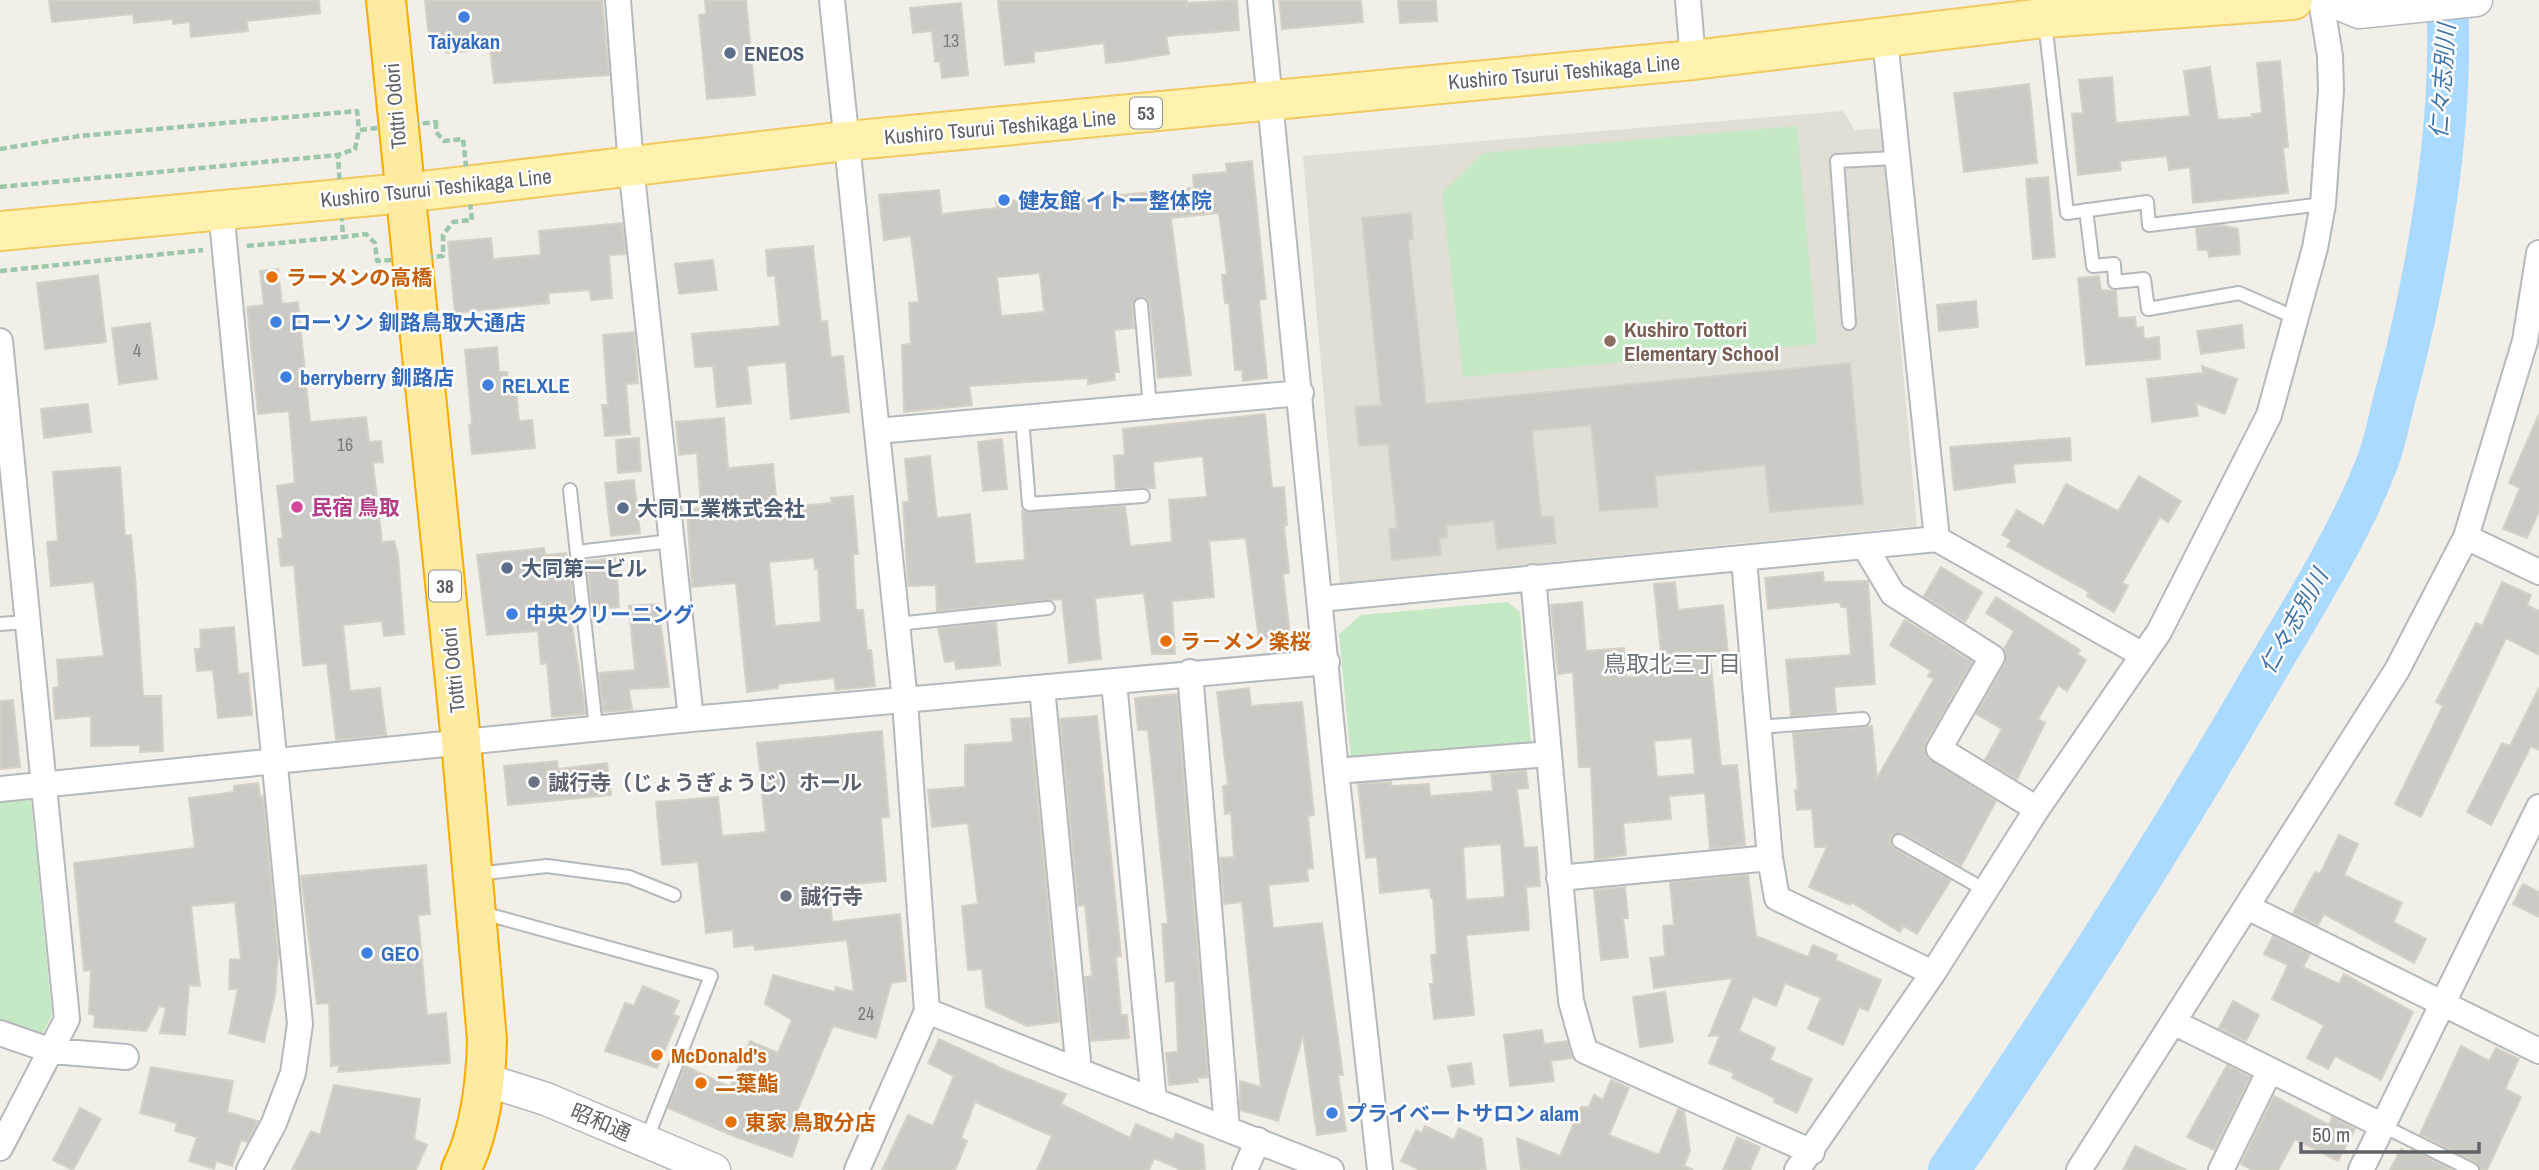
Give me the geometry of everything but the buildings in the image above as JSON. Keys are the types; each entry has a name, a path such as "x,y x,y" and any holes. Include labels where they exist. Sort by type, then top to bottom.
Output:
{"highway":[{"name":"Tottri Odori","path":"386,0 461,741 487,1040 486,1080 475,1129 461,1170"}],"main road":[{"name":"Kushiro Tsurui Teshikaga Line","path":"0,231 404,193 846,141 1693,60 2044,18 2293,0"}],"street":[{"path":"618,0 631,166 691,719"},
{"path":"832,0 905,701 927,1011 857,1170"},
{"path":"1260,0 1301,393 1336,771 1380,1170"},
{"path":"1688,0 1693,60"},
{"path":"1533,578 1571,1001 1585,1051 1805,1161 1933,973 2037,809 2159,632 2269,415 2315,248 2323,204 2331,90 2330,56 2321,0"},
{"path":"2330,0 2359,12 2476,0"},
{"path":"1885,39 1895,158 1937,540"},
{"path":"221,209 300,1024 293,1073 274,1123 249,1170"},
{"path":"2079,1170 2397,670 2466,537 2525,341 2539,253"},
{"path":"0,341 66,1019 52,1051 0,1148"},
{"path":"877,431 1301,393"},
{"path":"2466,537 2539,572"},
{"path":"1321,599 1937,540 2143,655"},
{"path":"1866,547 1893,594 1992,657 1939,749 2037,809"},
{"path":"1744,560 1770,858 1777,898 1933,973"},
{"path":"0,789 596,728 1114,682 1190,672 1327,662"},
{"path":"1190,672 1227,1128"},
{"path":"1114,682 1154,1101"},
{"path":"1042,688 1079,1071"},
{"path":"1336,771 1549,754"},
{"path":"2361,1170 2539,807"},
{"path":"1559,877 1770,858"},
{"path":"2247,908 2539,1051"},
{"path":"927,1011 1331,1170"},
{"path":"2174,1023 2383,1126"},
{"path":"0,1033 52,1051 126,1057"},
{"path":"2221,1170 2270,1070"},
{"name":"昭和通","path":"486,1080 546,1099 714,1170"},
{"path":"1245,1170 1258,1140"}],"lane":[{"path":"2044,18 2067,213 2147,202 2150,225 2323,204"},
{"path":"1849,323 1837,161 1895,158"},
{"path":"2086,210 2093,266 2113,264 2115,282 2144,279 2148,309 2239,293 2296,318"},
{"path":"1141,305 1150,407"},
{"path":"1022,418 1029,504 1143,496"},
{"path":"570,490 596,728"},
{"path":"577,552 671,541"},
{"path":"897,624 1048,608"},
{"path":"0,624 26,622"},
{"path":"1759,727 1863,719"},
{"path":"1899,841 1985,890"},
{"path":"474,893 547,866 629,877 674,895"},
{"path":"474,893 711,976 646,1141"},
{"path":"2383,1126 2472,1170"}],"path":[{"path":"0,149 80,136 357,111 359,130"},
{"path":"0,187 338,155"},
{"path":"0,271 343,237"}],"shaded area":[{"name":"Kushiro Tottori Elementary School","path":"1843,111 1855,130 1881,128 1917,526 1340,583 1303,156"}],"green space":[{"path":"1797,126 1817,344 1463,377 1442,193 1483,153"},
{"path":"1507,602 1520,612 1531,744 1351,760 1339,634 1361,615"},
{"path":"31,800 52,1014 39,1041 0,1026 0,803"}],"waterway":[{"name":"仁々志別川","path":"1949,1170 2069,991 2184,809 2320,579 2363,495 2384,441 2408,347 2428,249 2446,97 2447,0"}],"place":[{"name":"Taiyakan","path":"464,17"},
{"name":"ENEOS","path":"730,53"},
{"name":"健友館 イトー整体院","path":"1004,200"},
{"name":"ラーメンの高橋","path":"272,277"},
{"name":"ローソン 釧路鳥取大通店","path":"276,322"},
{"name":"Kushiro Tottori Elementary School","path":"1610,341"},
{"name":"berryberry 釧路店","path":"286,377"},
{"name":"RELXLE","path":"488,385"},
{"name":"民宿 鳥取","path":"297,507"},
{"name":"大同工業株式会社","path":"623,508"},
{"name":"大同第一ビル","path":"507,568"},
{"name":"中央クリーニング","path":"512,614"},
{"name":"ラ－メン 楽桜","path":"1166,641"},
{"name":"誠行寺（じょうぎょうじ）ホール","path":"534,782"},
{"name":"誠行寺","path":"786,896"},
{"name":"GEO","path":"367,953"},
{"name":"McDonald's","path":"657,1055"},
{"name":"二葉鮨","path":"701,1083"},
{"name":"プライベートサロン alam","path":"1332,1113"},
{"name":"東家 鳥取分店","path":"731,1122"}],"district":[{"name":"鳥取北三丁目","path":"1672,663"}]}
